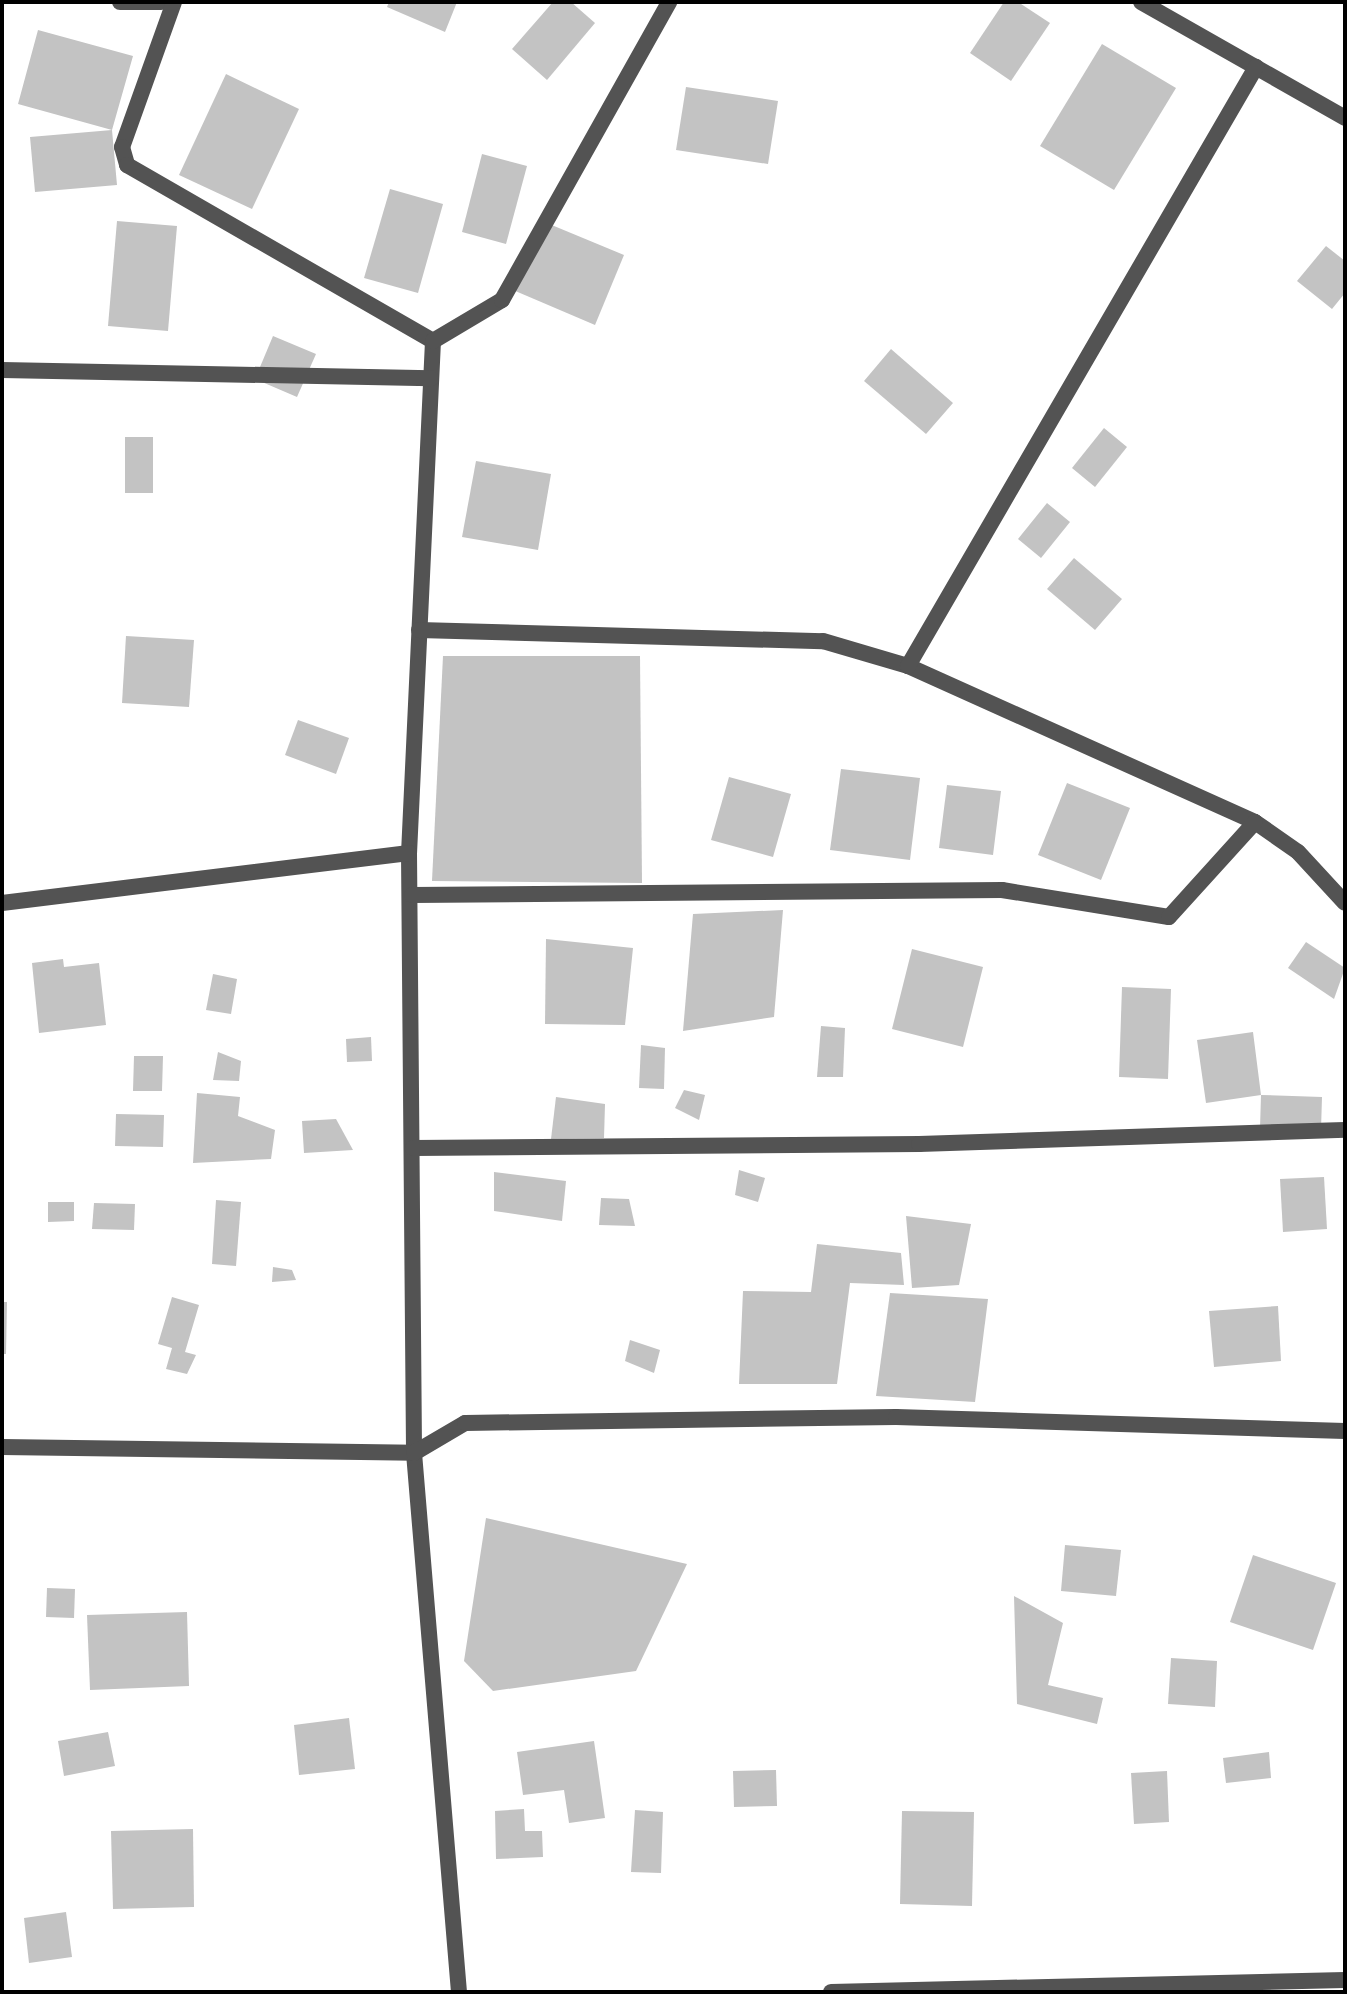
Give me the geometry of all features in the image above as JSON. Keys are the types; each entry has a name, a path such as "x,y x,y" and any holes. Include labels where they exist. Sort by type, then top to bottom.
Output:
{"street":[{"path":"120,2 161,2"},
{"path":"174,2 122,147 127,165 433,341"},
{"path":"433,341 502,300 669,2"},
{"path":"1141,2 1345,118"},
{"path":"908,666 1256,67"},
{"path":"433,341 409,853 412,895 414,1453 459,1992"},
{"path":"2,370 431,378"},
{"path":"419,630 783,635 908,666 1255,822 1298,852 1345,903"},
{"path":"412,895 1002,890 1169,917 1255,822"},
{"path":"2,903 409,853"},
{"path":"413,1148 919,1144 1345,1130"},
{"path":"2,1447 414,1453 465,1423 896,1417 1345,1431"},
{"path":"831,1992 1345,1980"}],"building":[{"path":"389,2 457,2 445,32 387,7"},
{"path":"553,2 571,2 595,23 547,80 512,49"},
{"path":"1004,2 1018,2 1050,23 1011,81 970,53"},
{"path":"38,30 133,56 112,130 18,104"},
{"path":"1102,44 1176,88 1114,190 1040,146"},
{"path":"226,74 299,109 252,209 179,175"},
{"path":"686,87 778,101 768,164 676,150"},
{"path":"112,130 117,185 35,192 30,137"},
{"path":"482,154 527,166 506,244 462,232"},
{"path":"390,189 443,204 418,293 364,278"},
{"path":"117,221 177,226 168,331 108,326"},
{"path":"542,221 624,255 595,325 513,290"},
{"path":"1326,246 1345,261 1345,293 1332,309 1297,281"},
{"path":"273,336 316,354 297,397 255,379"},
{"path":"891,349 953,403 926,434 864,381"},
{"path":"1104,428 1127,447 1095,487 1072,468"},
{"path":"125,437 153,437 153,493 125,493"},
{"path":"476,461 551,474 538,550 462,537"},
{"path":"1047,503 1070,522 1041,558 1018,539"},
{"path":"1074,558 1122,599 1095,630 1047,589"},
{"path":"126,636 194,640 189,707 122,703"},
{"path":"443,656 640,656 642,883 432,881"},
{"path":"298,720 349,738 336,774 285,755"},
{"path":"841,769 920,778 910,860 830,850"},
{"path":"729,777 791,794 773,857 711,840"},
{"path":"1067,783 1130,808 1101,880 1038,855"},
{"path":"947,785 1001,791 993,855 939,848"},
{"path":"783,910 774,1017 683,1031 693,914"},
{"path":"546,939 633,948 625,1025 545,1024"},
{"path":"1306,942 1345,968 1334,999 1288,968"},
{"path":"912,949 983,967 963,1047 892,1029"},
{"path":"63,959 64,967 99,963 106,1025 39,1033 32,963"},
{"path":"213,974 237,979 231,1014 206,1010"},
{"path":"1122,987 1171,989 1168,1079 1119,1077"},
{"path":"821,1026 845,1028 843,1077 817,1077"},
{"path":"1253,1032 1261,1095 1206,1103 1197,1040"},
{"path":"371,1037 372,1061 347,1062 346,1039"},
{"path":"641,1045 665,1048 664,1089 639,1088"},
{"path":"218,1052 241,1061 239,1081 213,1080"},
{"path":"134,1056 163,1056 162,1091 133,1091"},
{"path":"684,1090 705,1095 699,1120 675,1108"},
{"path":"197,1093 240,1097 238,1116 275,1130 271,1159 193,1163"},
{"path":"1261,1095 1322,1097 1321,1130 1260,1128"},
{"path":"556,1097 605,1104 604,1138 551,1139"},
{"path":"116,1114 164,1115 163,1147 115,1146"},
{"path":"336,1119 353,1150 304,1153 302,1121"},
{"path":"739,1170 765,1178 758,1202 735,1195"},
{"path":"494,1172 566,1181 562,1221 494,1211"},
{"path":"1324,1177 1327,1229 1283,1232 1280,1179"},
{"path":"601,1198 629,1199 635,1226 599,1225"},
{"path":"216,1200 241,1202 236,1266 212,1264"},
{"path":"48,1202 74,1202 74,1221 48,1222"},
{"path":"94,1203 135,1204 134,1230 92,1229"},
{"path":"906,1216 971,1224 959,1285 912,1288"},
{"path":"817,1244 901,1253 904,1285 850,1283 837,1384 739,1384 743,1291 811,1292"},
{"path":"273,1267 292,1270 296,1280 272,1282"},
{"path":"890,1293 988,1299 975,1402 876,1396"},
{"path":"172,1297 199,1305 185,1352 196,1355 187,1374 166,1369 172,1348 158,1344"},
{"path":"2,1302 7,1302 6,1354 2,1354"},
{"path":"1278,1306 1281,1361 1214,1367 1209,1311"},
{"path":"630,1340 660,1350 654,1373 625,1361"},
{"path":"486,1518 687,1564 636,1671 493,1691 464,1661"},
{"path":"1065,1545 1121,1550 1116,1596 1061,1591"},
{"path":"1253,1555 1336,1583 1313,1650 1230,1622"},
{"path":"47,1588 75,1589 74,1618 46,1617"},
{"path":"1014,1596 1063,1623 1048,1685 1103,1698 1097,1724 1017,1704"},
{"path":"187,1612 189,1686 90,1690 87,1615"},
{"path":"1171,1658 1217,1661 1215,1707 1168,1704"},
{"path":"349,1718 355,1769 299,1775 294,1725"},
{"path":"108,1732 115,1766 64,1776 58,1741"},
{"path":"594,1741 605,1818 569,1823 564,1790 523,1795 517,1752"},
{"path":"1269,1752 1271,1778 1226,1783 1223,1758"},
{"path":"776,1770 777,1806 734,1807 733,1771"},
{"path":"1167,1771 1169,1822 1134,1824 1131,1773"},
{"path":"524,1809 525,1831 542,1831 543,1857 496,1859 495,1811"},
{"path":"635,1810 663,1812 661,1873 631,1872"},
{"path":"902,1811 974,1812 972,1906 900,1904"},
{"path":"193,1829 194,1907 113,1909 111,1831"},
{"path":"66,1912 72,1957 29,1963 24,1918"}]}
